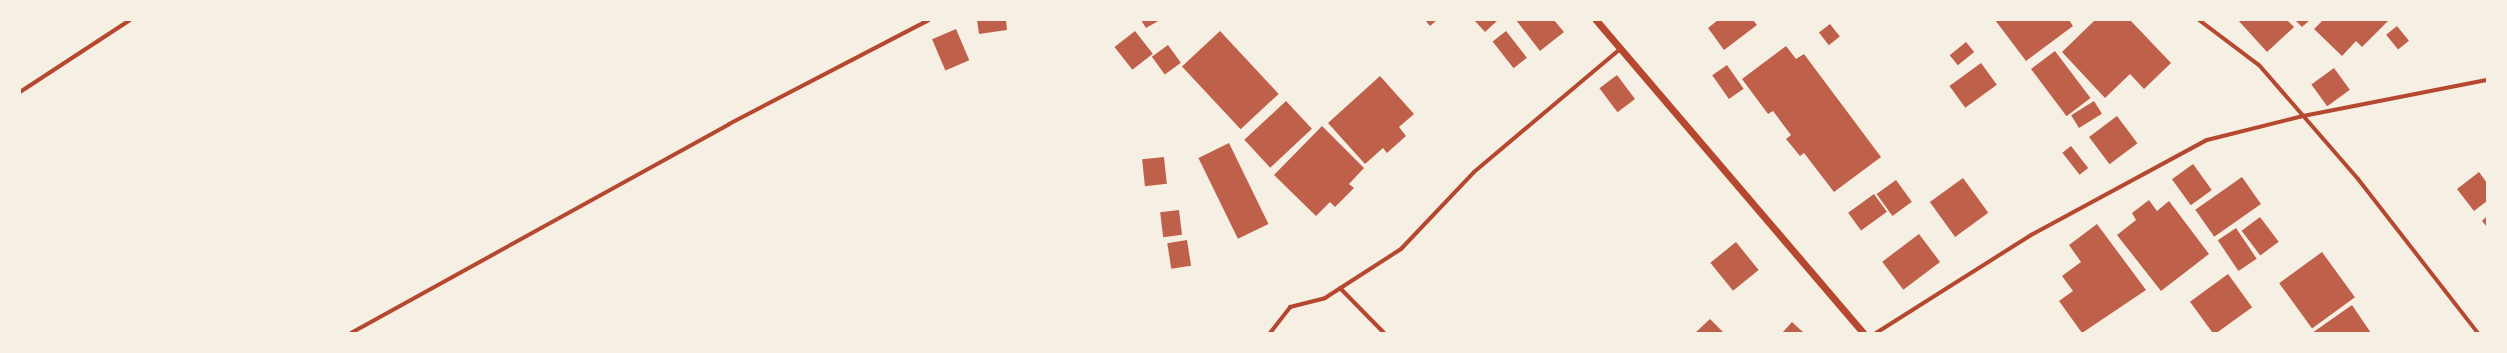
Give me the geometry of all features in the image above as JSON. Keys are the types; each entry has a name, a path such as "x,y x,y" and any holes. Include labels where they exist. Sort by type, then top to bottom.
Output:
{"street":[{"path":"20,92 130,20"},
{"path":"351,333 736,121 929,20"},
{"path":"1596,20 1863,333"},
{"path":"2199,20 2260,65 2478,333"},
{"path":"1270,333 1290,307 1324,298 1401,249 1474,172 1620,49"},
{"path":"1876,333 2031,235 2207,140 2303,116 2487,80"},
{"path":"1340,288 1384,333"}],"building":[{"path":"977,20 1006,20 1007,30 979,34"},
{"path":"1141,20 1160,20 1146,28"},
{"path":"1425,20 1437,20 1430,26"},
{"path":"1474,20 1498,20 1485,32"},
{"path":"1516,20 1554,20 1564,32 1540,51"},
{"path":"1718,20 1753,20 1757,25 1724,50 1708,28"},
{"path":"1995,20 2069,20 2073,26 2026,61"},
{"path":"2095,20 2130,20 2171,63 2144,89 2130,74 2105,98 2062,52"},
{"path":"2238,20 2287,20 2294,27 2267,52"},
{"path":"2295,20 2310,20 2302,27"},
{"path":"2323,20 2388,21 2362,47 2356,41 2342,56 2314,29"},
{"path":"1830,24 1840,37 1829,45 1819,33"},
{"path":"2397,26 2409,41 2398,50 2386,35"},
{"path":"956,29 969,60 945,70 932,39"},
{"path":"1135,31 1153,54 1132,70 1115,47"},
{"path":"1220,31 1279,94 1241,129 1182,66"},
{"path":"1506,31 1527,58 1514,68 1493,41"},
{"path":"1966,42 1974,52 1958,65 1950,55"},
{"path":"1168,45 1181,63 1165,75 1152,57"},
{"path":"1786,46 1796,59 1804,54 1881,157 1834,192 1804,153 1800,156 1786,139 1791,135 1773,111 1768,114 1742,79"},
{"path":"2055,51 2091,98 2067,116 2031,69"},
{"path":"1981,63 1997,85 1965,108 1949,86"},
{"path":"1727,65 1744,89 1729,99 1712,75"},
{"path":"2334,68 2350,90 2327,106 2311,84"},
{"path":"1617,75 1635,99 1617,112 1599,88"},
{"path":"1380,76 1414,114 1399,127 1406,136 1387,153 1383,148 1365,164 1328,123"},
{"path":"1286,101 1312,129 1270,168 1244,140"},
{"path":"2094,101 2102,114 2079,128 2071,115"},
{"path":"2117,116 2137,143 2110,164 2089,137"},
{"path":"1322,126 1364,168 1349,184 1354,188 1335,207 1330,202 1316,216 1274,175"},
{"path":"1229,143 1268,224 1238,239 1198,158"},
{"path":"2071,146 2088,168 2080,175 2062,153"},
{"path":"1164,157 1167,184 1145,186 1142,159"},
{"path":"2193,164 2212,190 2191,205 2172,179"},
{"path":"2479,172 2487,183 2487,201 2474,211 2457,189"},
{"path":"2242,177 2261,204 2214,237 2195,210"},
{"path":"1963,178 1988,213 1955,237 1930,202"},
{"path":"1896,180 1912,202 1892,216 1877,194"},
{"path":"1874,194 1887,212 1861,231 1848,213"},
{"path":"2149,200 2157,211 2169,201 2209,254 2161,291 2117,235 2136,220 2132,213"},
{"path":"1179,210 1182,235 1163,237 1160,212"},
{"path":"2487,216 2487,227 2482,221"},
{"path":"2260,217 2279,242 2260,256 2242,231"},
{"path":"2097,224 2146,290 2082,333 2059,301 2073,291 2062,276 2081,262 2069,245"},
{"path":"2236,228 2257,259 2238,271 2218,240"},
{"path":"1919,234 1940,262 1903,290 1882,262"},
{"path":"1187,240 1191,266 1171,269 1167,243"},
{"path":"1736,242 1759,270 1733,291 1710,263"},
{"path":"2322,252 2355,297 2312,328 2279,283"},
{"path":"2228,274 2252,307 2217,333 2213,333 2190,302"},
{"path":"2352,305 2371,333 2312,333"},
{"path":"1710,319 1724,333 1695,333"},
{"path":"1792,322 1804,333 1782,333"}]}
